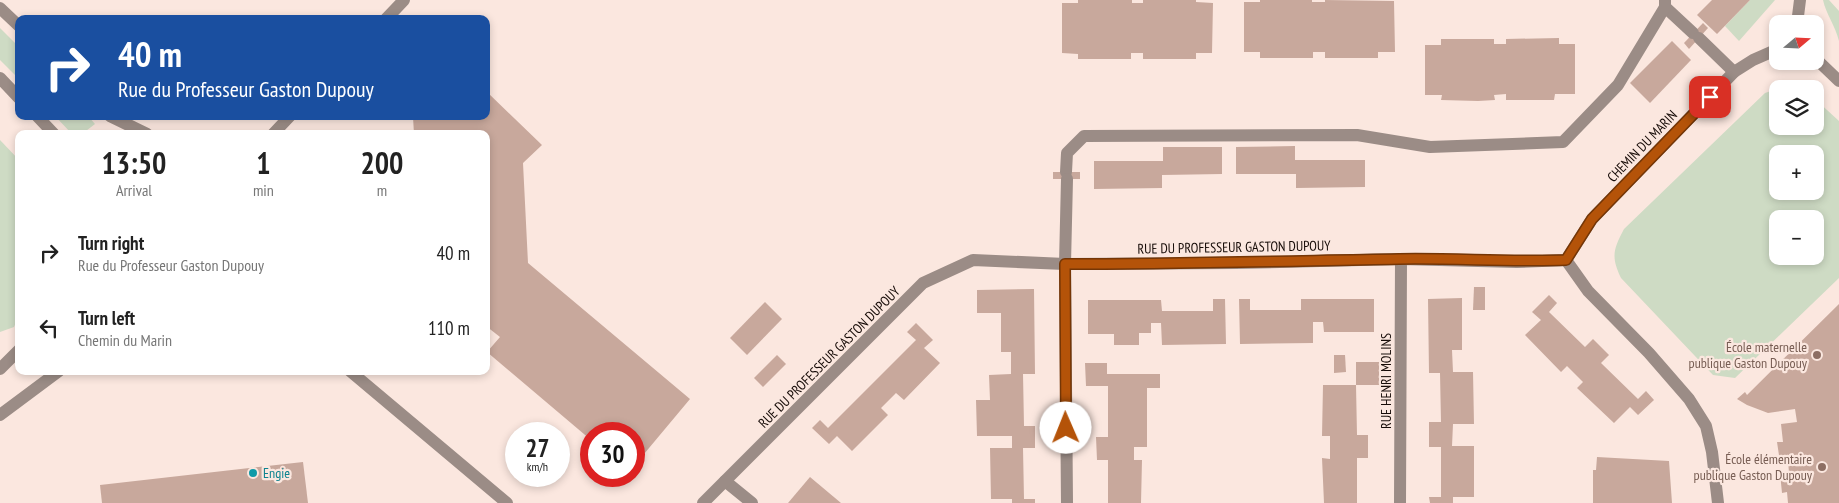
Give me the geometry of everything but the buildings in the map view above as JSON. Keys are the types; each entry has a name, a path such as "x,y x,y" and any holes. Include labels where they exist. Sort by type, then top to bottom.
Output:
{"street":[{"path":"390,15 404,0"},
{"path":"1798,15 1800,0"},
{"path":"1067,503 1065,264 1067,153 1084,136 1357,135 1430,147 1564,142 1618,85 1665,3 1734,72"},
{"path":"0,8 15,22"},
{"name":"CHEMIN DU MARIN","path":"1566,260 1592,219 1734,72 1769,53"},
{"path":"1824,67 1839,81"},
{"path":"0,78 15,94"},
{"path":"41,120 50,130"},
{"path":"118,120 139,130"},
{"path":"276,130 286,120"},
{"name":"RUE DU PROFESSEUR GASTON DUPOUY","path":"703,503 923,284 973,260 1065,264 1236,263 1401,259 1517,262 1566,260"},
{"name":"RUE HENRI MOLINS","path":"1400,503 1401,259"},
{"path":"1566,260 1588,291 1649,353 1689,399 1706,426 1712,452 1718,503"},
{"path":"0,369 15,354"},
{"path":"0,415 54,375"},
{"path":"355,375 507,503"},
{"path":"726,481 752,503"}],"green space":[{"path":"1750,0 1775,0 1739,41 1725,26"},
{"path":"1823,0 1829,0 1839,11 1839,41 1826,10"},
{"path":"0,28 15,43 15,75 0,60"},
{"path":"1769,92 1769,135 1824,135 1824,107 1839,121 1839,278 1735,378 1713,375 1621,278 1616,264 1615,253 1617,243 1624,229 1765,93"},
{"path":"59,120 92,120 95,124 87,130 68,130"},
{"path":"0,140 15,156 15,325 14,327 0,332"}],"place":[{"name":"École maternelle publique Gaston Dupouy","path":"1817,355"},
{"name":"École élémentaire publique Gaston Dupouy","path":"1822,467"},
{"name":"Engie","path":"253,473"}],"route":[{"path":"1066,428 1065,264 1236,263 1401,259 1517,262 1566,260 1592,219 1710,97"}]}
